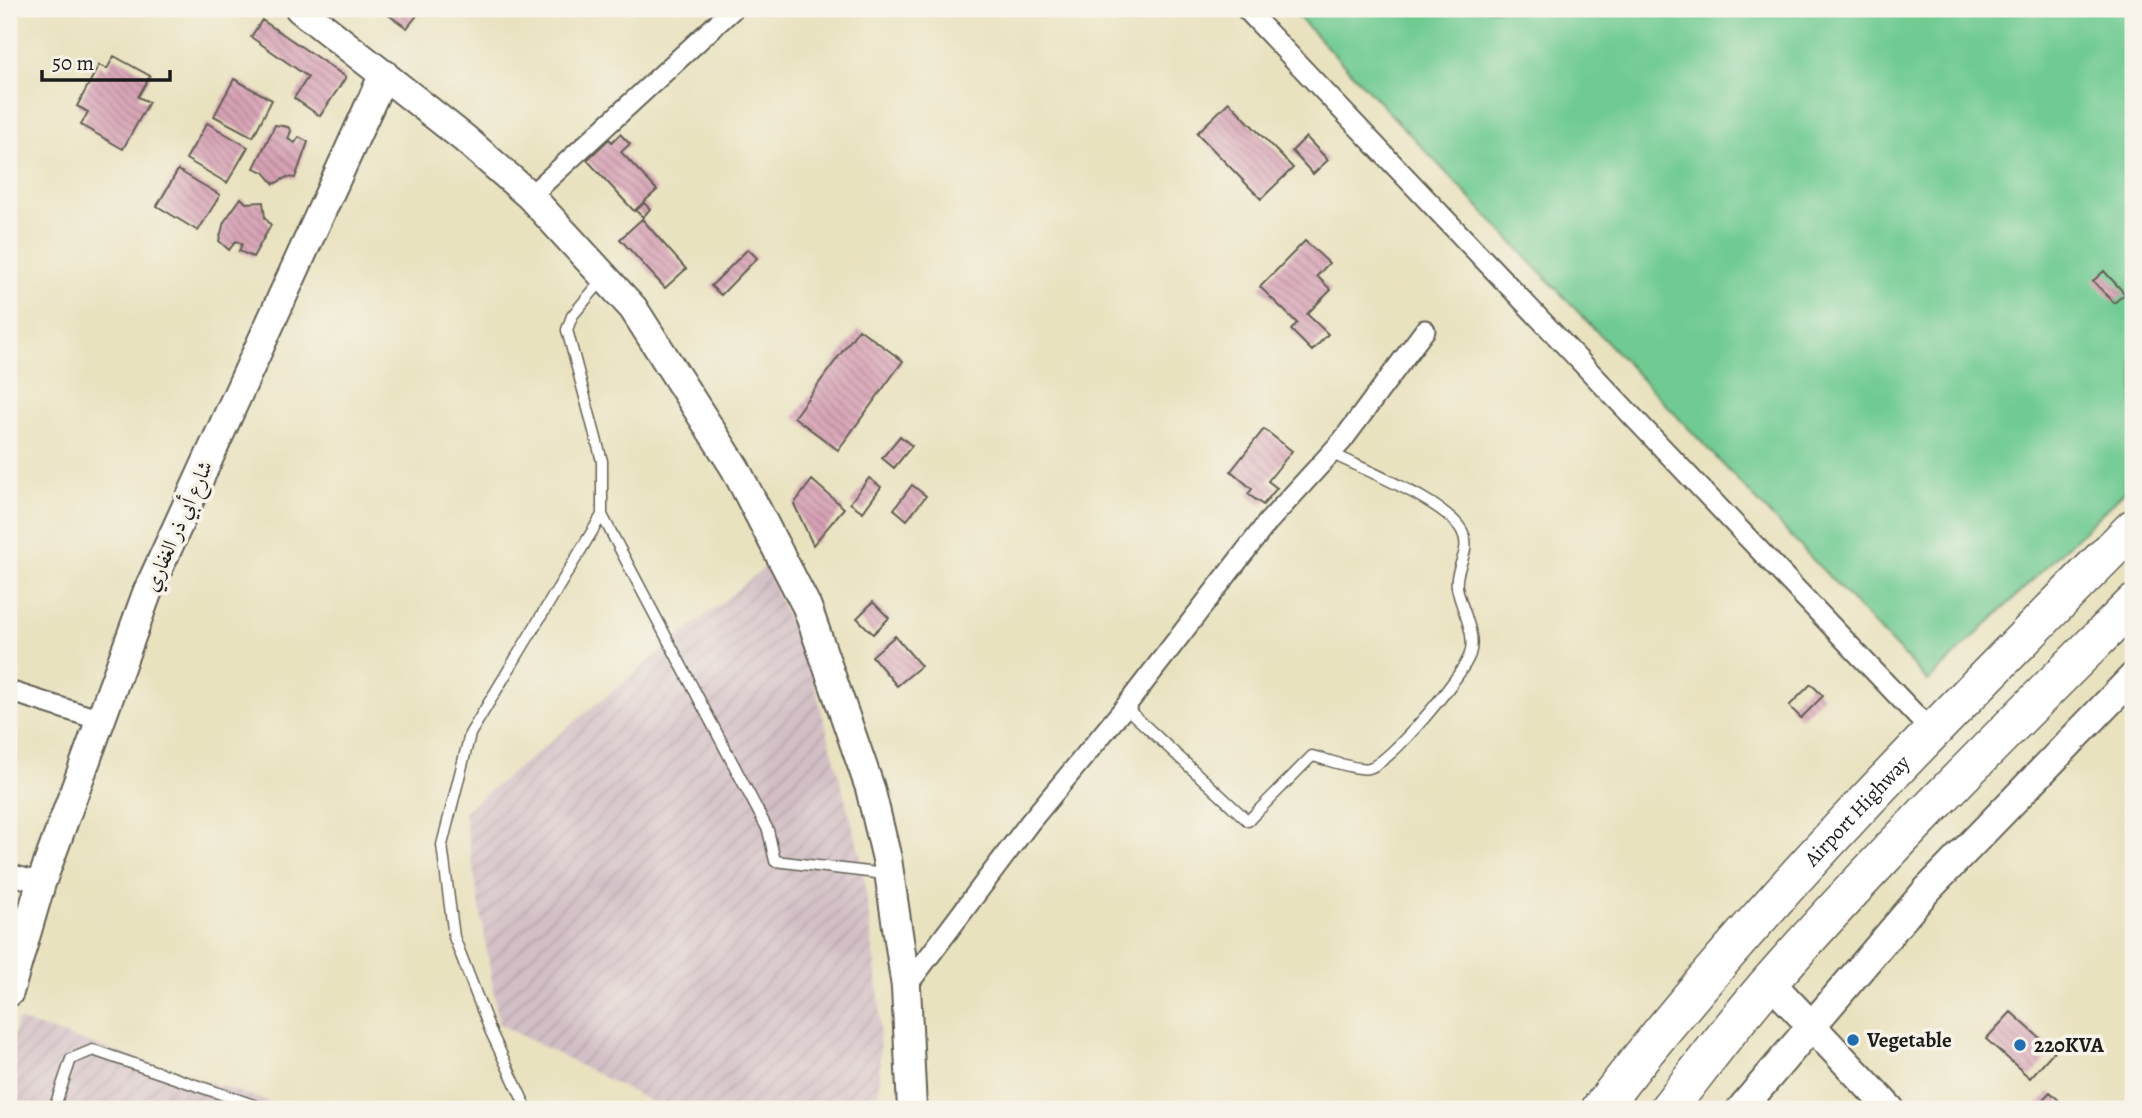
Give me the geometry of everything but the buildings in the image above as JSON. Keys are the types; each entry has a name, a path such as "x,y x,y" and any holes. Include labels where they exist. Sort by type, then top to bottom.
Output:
{"highway":[{"name":"Airport Highway","path":"1600,1109 1814,854 1931,731 2133,528"},
{"path":"1668,1109 1770,982 1968,769 2133,604"}],"street":[{"path":"300,9 466,139 530,196 633,308 736,468 807,607 870,788 889,874 906,987 912,1109"},
{"path":"530,196 733,9"},
{"path":"1246,9 1931,731"},
{"name":"شارع أبي ذر الغفاري","path":"9,992 41,883 147,593 384,74"},
{"path":"906,987 1030,822 1125,707 1267,523 1331,453 1425,330"},
{"path":"1741,1109 1978,835 2133,677"},
{"path":"9,691 100,720"},
{"path":"9,874 41,883"},
{"path":"1770,982 1890,1109"}],"lane":[{"path":"605,276 572,316 567,330 602,461 602,515 768,830 775,861 889,874"},
{"path":"1125,707 1248,821 1312,756 1368,769 1386,760 1445,694 1471,654 1469,629 1457,584 1467,544 1462,529 1448,512 1331,453"},
{"path":"527,1109 490,1030 454,937 442,845 470,734 602,515"},
{"path":"54,1109 71,1059 93,1050 265,1109"}],"shaded area":[{"path":"765,567 810,668 862,861 880,1006 879,1109 663,1108 499,1024 464,812"},
{"path":"18,1020 291,1109 9,1109 9,1052"}],"green space":[{"path":"1291,9 2133,9 2133,483 1928,681"},
{"path":"2133,945 2133,1024 2129,1007"}],"place":[{"name":"Vegetable","path":"1853,1040"},
{"name":"220KVA","path":"2020,1045"}]}
